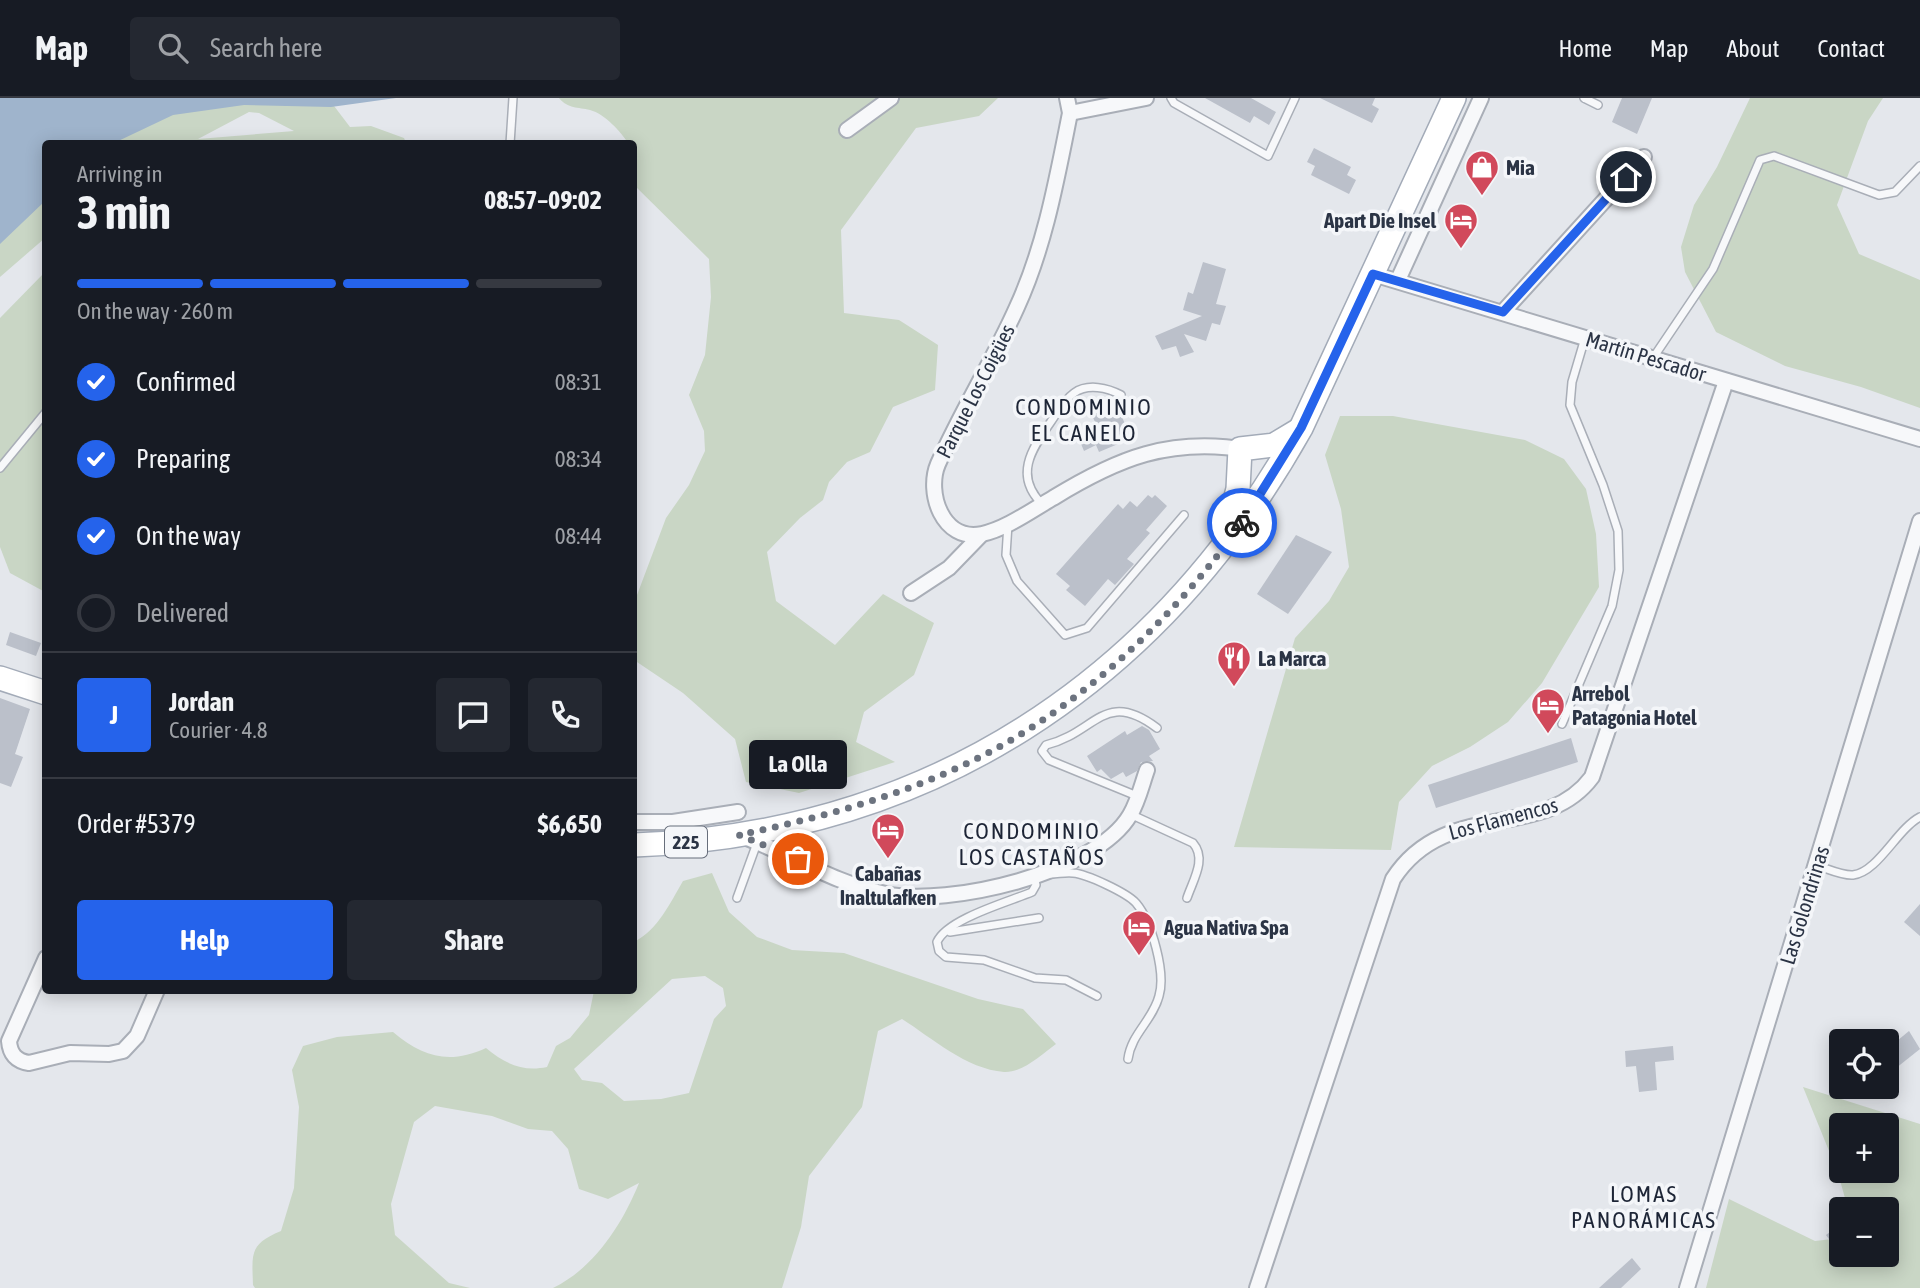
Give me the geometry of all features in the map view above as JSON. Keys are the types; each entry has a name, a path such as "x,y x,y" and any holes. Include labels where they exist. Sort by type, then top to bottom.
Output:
{"main road":[{"name":"225","path":"637,845 748,838 811,820 922,782 973,760 1024,732 1078,692 1147,634 1214,558 1261,497 1301,428 1454,98"},
{"path":"1214,558 1234,509 1240,449 1273,445 1301,428"},
{"path":"0,678 42,692"}],"street":[{"path":"847,130 891,98"},
{"name":"Parque Los Coigües","path":"981,534 961,531 944,519 932,492 934,474 953,431 1018,306 1039,248 1069,105 1146,98"},
{"path":"1398,280 1480,98"},
{"path":"1503,312 1644,157"},
{"name":"Martín Pescador","path":"1373,274 1920,439"},
{"name":"Los Flamencos","path":"1257,1288 1393,879 1419,849 1444,833 1559,805 1577,794 1592,777 1726,381"},
{"path":"911,593 949,568 981,534 1008,523 1099,471 1135,456 1196,446 1240,449 1283,459"},
{"name":"Las Golondrinas","path":"1687,1288 1920,521"},
{"path":"748,838 855,885 906,898 948,897 1033,876 1083,857 1109,838 1130,814 1147,770"},
{"path":"637,822 673,822 738,812"},
{"path":"42,967 9,1041 12,1053 22,1062 29,1063 70,1053 109,1054 122,1051 137,1036 155,994"}],"lane":[{"path":"510,140 513,98"},
{"path":"1171,98 1174,103 1268,156 1295,98"},
{"path":"1584,98 1598,105"},
{"path":"1653,359 1713,269 1760,160 1774,156 1879,195 1895,192 1920,166"},
{"path":"1562,724 1612,606 1619,570 1618,531 1603,485 1570,405 1572,382 1585,338"},
{"path":"1042,504 1029,485 1028,459 1061,407 1074,393 1084,389 1103,388 1121,395"},
{"path":"0,468 42,417"},
{"path":"1008,523 1006,555 1017,581 1065,635 1087,628 1184,515"},
{"path":"1137,796 1049,760 1042,751 1046,745 1062,741 1113,710 1130,711 1157,728"},
{"path":"1130,814 1193,844 1199,850 1200,857 1187,898"},
{"path":"1815,865 1852,875 1865,871 1908,823 1920,817"},
{"path":"737,898 748,838"},
{"path":"1097,996 1066,980 1035,978 965,956 946,957 937,947 938,938 969,917 1032,892 1036,885 1033,876 1074,873 1102,883 1136,903 1156,947 1162,983 1154,1011 1136,1037 1128,1059"},
{"path":"945,932 1039,918"}],"green space":[{"path":"328,98 350,127 371,126 405,140 42,140 42,241 0,277 0,123","holes":["249,112 259,113 294,131 198,139"]},
{"path":"559,98 998,98 979,116 916,128 841,230 844,313 899,320 938,345 935,390 893,407 870,452 847,462 829,482 823,500 800,518 767,552 776,601 835,645 883,594 934,623 914,675 864,712 856,742 895,762 799,793 746,782 735,739 683,693 637,662 637,595 666,518 689,485 705,451 704,431 689,395 705,355 711,297 709,259 637,188 637,140 626,140 601,115 562,102"},
{"path":"1750,98 1883,98 1868,121 1837,205 1859,254 1920,280 1920,408 1861,387 1785,366 1716,332 1685,272 1681,247 1694,205 1717,167"},
{"path":"42,275 42,590 10,573 0,547 0,318"},
{"path":"1340,416 1393,416 1525,440 1564,459 1586,489 1596,534 1599,587 1542,683 1508,722 1470,747 1432,766 1399,802 1391,850 1234,847 1295,638 1329,601 1349,567 1341,509 1325,455"},
{"path":"712,873 729,912 757,937 792,950 844,953 978,999 1023,1009 1056,1044 1025,1066 1004,1072 990,1070 963,1059 902,1019 878,1031 862,1107 809,1176 801,1227 782,1288 553,1288 581,1269 605,1244 639,1183 608,1199 579,1189 568,1149 552,1131 528,1129 492,1116 435,1106 414,1122 391,1204 395,1235 449,1283 470,1288 255,1288 252,1265 255,1251 263,1241 281,1231 294,1188 299,1107 292,1070 303,1046 337,1037 393,1032 426,1053 437,1056 460,1056 486,1048 515,1065 547,1067 556,1046 570,1038 589,1015 593,994 637,994 637,940 650,931 683,881","holes":["705,976 723,988 726,1006 714,1019 689,1093 661,1099 624,1101 602,1083 582,1080 574,1069 672,979"]},
{"path":"1803,1087 1829,1095 1829,1099 1841,1099 1885,1113 1829,1113 1829,1151"},
{"path":"1899,1117 1920,1124 1920,1288 1706,1288 1729,1199 1815,1241 1829,1239 1829,1267 1899,1267 1899,1197 1845,1197 1841,1183 1899,1183"}],"water":[{"path":"0,98 396,98 331,107 244,105 173,115 120,140 42,140 42,204 0,244"}],"building":[{"path":"1205,98 1251,98 1276,112 1269,125 1254,116 1250,123"},
{"path":"1320,98 1375,98 1372,105 1379,109 1372,123"},
{"path":"1622,98 1652,98 1637,134 1612,122"},
{"path":"1314,148 1351,167 1347,175 1356,180 1349,194 1311,175 1315,166 1307,162"},
{"path":"1203,262 1226,269 1216,304 1226,306 1220,325 1212,323 1206,341 1184,334 1194,352 1180,357 1176,346 1162,350 1155,336 1202,316 1183,310 1188,292 1193,294"},
{"path":"1116,403 1128,431 1115,436 1118,444 1099,452 1096,445 1084,451 1079,439 1099,431 1091,413"},
{"path":"1148,495 1152,498 1155,495 1167,506 1146,530 1150,533 1127,559 1134,564 1115,585 1108,579 1085,606 1066,590 1070,586 1056,574 1118,504 1123,509 1130,501 1137,507"},
{"path":"1296,535 1332,552 1288,614 1257,594"},
{"path":"10,632 41,643 36,656 6,645"},
{"path":"0,698 30,709 15,754 23,757 11,787 0,783"},
{"path":"1142,726 1149,730 1160,749 1149,756 1153,761 1141,762 1137,771 1126,777 1123,772 1111,779 1101,769 1097,772 1087,756 1125,731 1127,735"},
{"path":"1571,738 1578,762 1436,808 1428,785"},
{"path":"1920,904 1920,936 1904,922"},
{"path":"1909,1031 1920,1049 1899,1066 1899,1039"},
{"path":"1673,1046 1674,1060 1655,1062 1657,1090 1639,1092 1636,1066 1626,1067 1625,1051"},
{"path":"1632,1258 1641,1269 1621,1288 1599,1288"}],"way so far":[{"path":"798,859 739,835 811,820 922,782 973,760 1024,732 1078,692 1147,634 1200,577 1242,523"}],"place":[{"name":"Mia","path":"1482,197"},
{"name":"Apart Die Insel","path":"1461,250"},
{"name":"La Marca","path":"1234,688"},
{"name":"Arrebol Patagonia Hotel","path":"1548,735"},
{"name":"La Olla","path":"798,859"},
{"name":"Cabañas Inaltulafken","path":"888,860"},
{"name":"Agua Nativa Spa","path":"1139,957"}],"district":[{"name":"CONDOMINIO EL CANELO","path":"1084,420"},
{"name":"CONDOMINIO LOS CASTAÑOS","path":"1032,844"},
{"name":"LOMAS PANORÁMICAS","path":"1644,1207"}],"route":[{"path":"1242,523 1261,497 1301,428 1373,274 1503,312 1626,177"}]}
